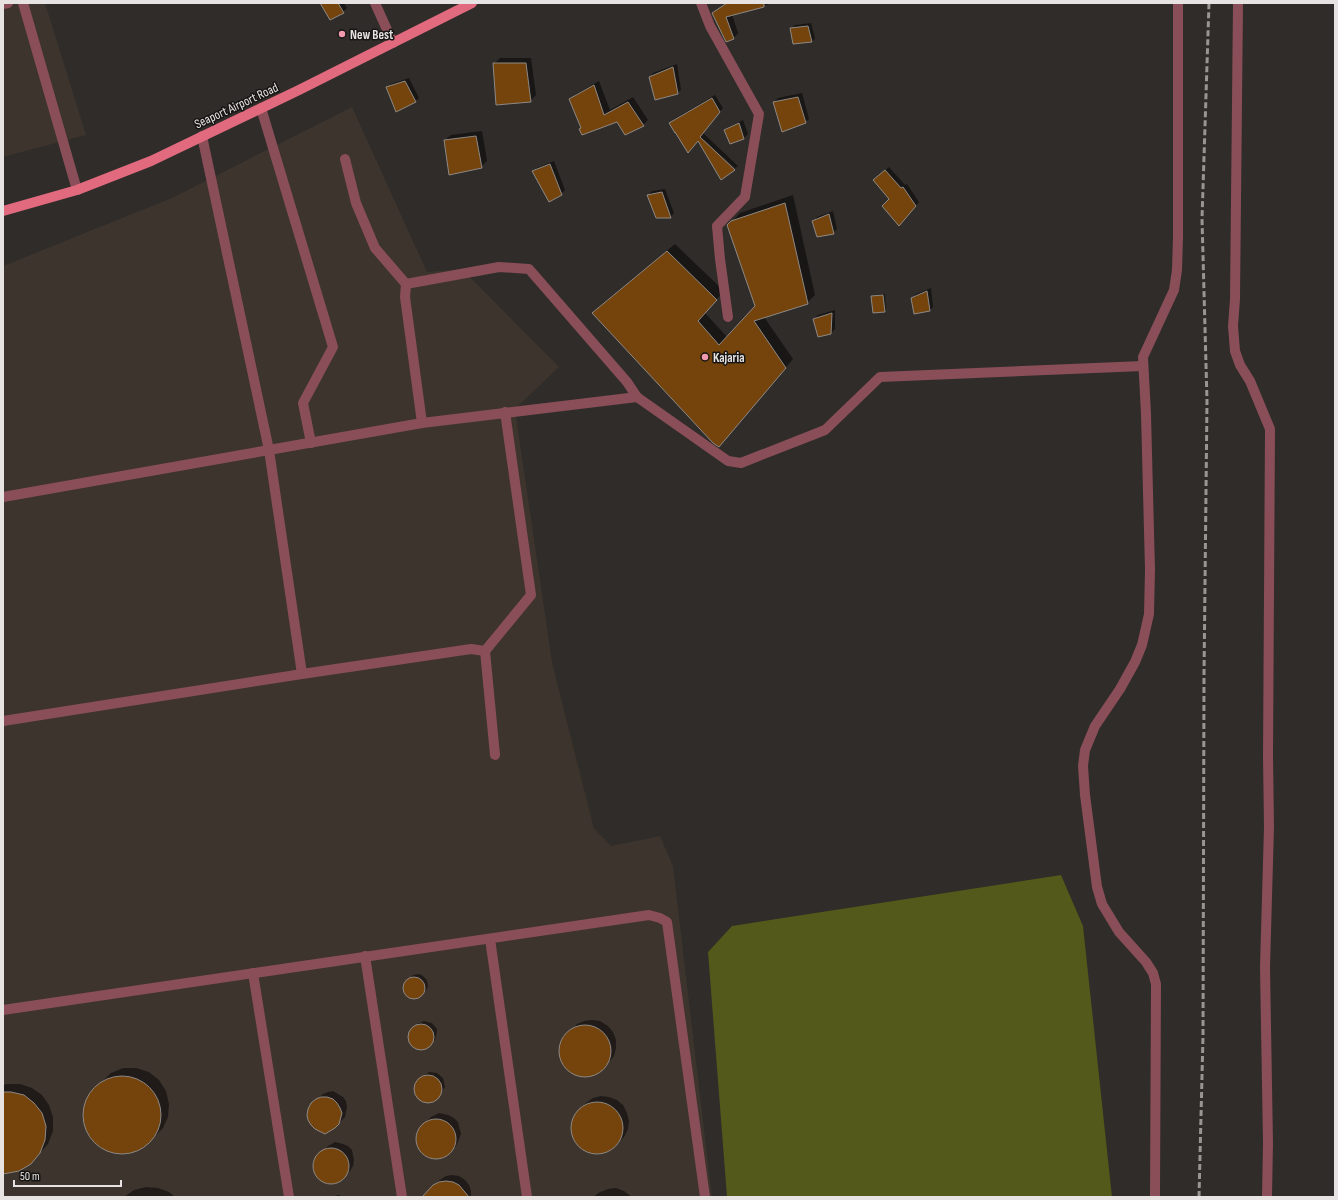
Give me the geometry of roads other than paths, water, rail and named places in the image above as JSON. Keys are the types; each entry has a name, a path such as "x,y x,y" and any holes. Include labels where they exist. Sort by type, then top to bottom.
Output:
{"main road":[{"name":"Seaport Airport Road","path":"3,211 77,190 151,161 472,3"}],"street":[{"path":"3,4 8,3"},
{"path":"23,3 77,190"},
{"path":"375,3 393,43"},
{"path":"701,3 710,26 760,114 745,197 717,226 728,317"},
{"path":"1155,1197 1156,984 1153,973 1146,962 1119,932 1102,904 1097,887 1085,795 1083,766 1085,750 1095,726 1120,689 1142,645 1149,614 1150,570 1146,401 1143,357 1174,290 1177,270 1178,3"},
{"path":"1238,3 1235,299 1233,326 1235,351 1240,365 1250,381 1270,429 1269,827 1265,967 1268,1143 1267,1197"},
{"path":"261,108 333,347 303,402 311,443"},
{"path":"202,136 269,450 302,674"},
{"path":"345,159 356,203 375,248 406,284 405,297 422,423"},
{"path":"406,284 499,267 529,270 628,382 638,396 728,461 741,463 825,430 880,377 1143,366"},
{"path":"3,497 422,423 638,396"},
{"path":"496,755 485,651 531,594 505,412"},
{"path":"3,721 471,649 485,651"},
{"path":"3,1010 649,915 667,922 705,1197"},
{"path":"490,939 527,1197"},
{"path":"364,956 402,1197"},
{"path":"253,973 289,1197"}],"railway":[{"path":"1199,1197 1203,1036 1204,676 1207,401 1202,219 1209,3"}],"place":[{"name":"New Best","path":"342,34"},
{"name":"Kajaria","path":"705,357"}]}
